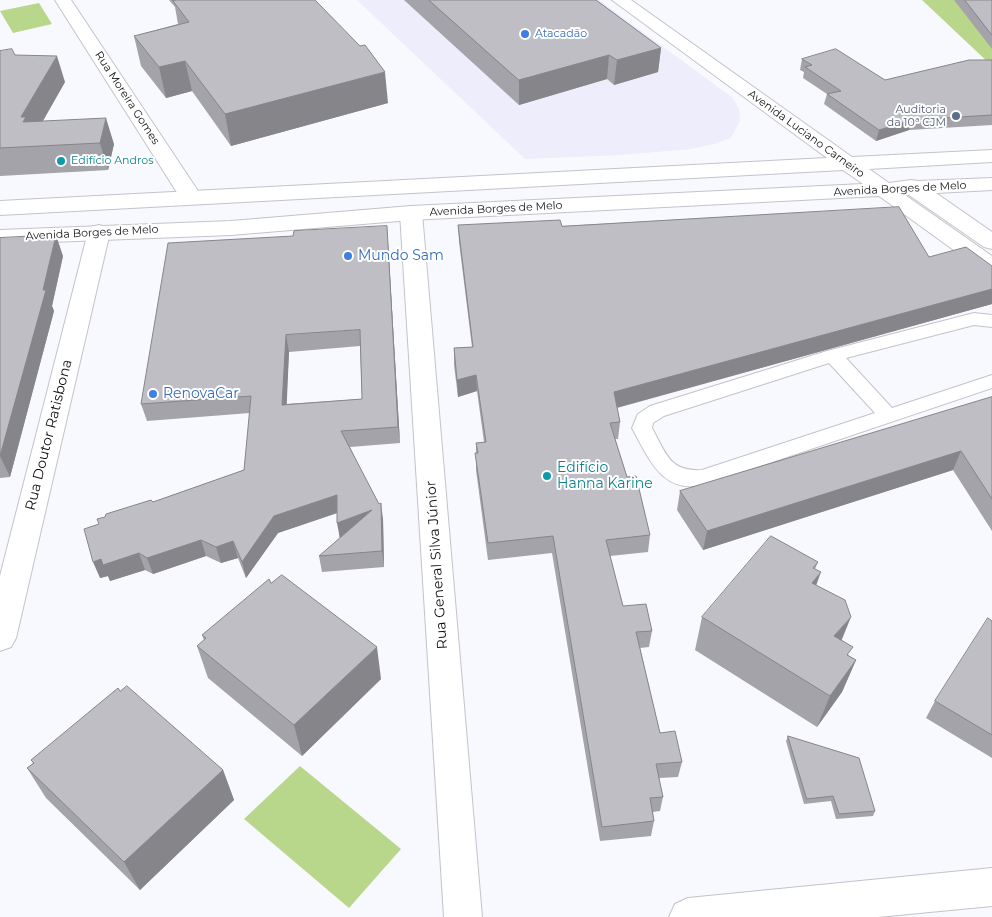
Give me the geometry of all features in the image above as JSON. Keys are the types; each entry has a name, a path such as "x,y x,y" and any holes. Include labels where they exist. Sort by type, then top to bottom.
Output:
{"main road":[{"name":"Rua Moreira Gomes","path":"63,0 191,197"},
{"name":"Avenida Luciano Carneiro","path":"620,0 852,156 884,189 992,267"},
{"name":"Avenida Luciano Carneiro","path":"647,0 816,119"},
{"name":"Avenida Borges de Melo","path":"0,208 852,156 878,162 992,156"},
{"name":"Avenida Luciano Carneiro","path":"878,162 992,242"},
{"name":"Avenida Borges de Melo","path":"0,238 99,232 231,228 411,213 992,184"},
{"name":"Rua General Silva Júnior","path":"411,213 463,917"},
{"name":"Rua Doutor Ratisbona","path":"0,638 99,232"},
{"path":"688,917 992,887"}],"lane":[{"path":"992,321 974,319 833,355 657,411 645,419 642,428 667,472 680,478 692,480 703,478 992,381"},
{"path":"833,355 888,416"}],"shaded area":[{"path":"357,0 599,0 733,98 739,109 740,121 731,138 691,149 621,155 525,159"}],"green space":[{"path":"922,0 992,0 992,66"},
{"path":"39,3 52,24 13,33 0,11"},
{"path":"300,766 401,849 349,908 244,819"}],"building":[{"path":"315,0 360,46 365,45 385,72 225,114 185,61 159,67 134,36 189,22 173,1"},
{"name":"Atacadão","path":"429,0 596,0 661,48 617,60 609,55 519,80"},
{"path":"965,0 992,0 992,35"},
{"path":"12,49 15,55 57,56 21,117 26,117 23,122 106,118 100,143 0,148 0,51"},
{"path":"836,49 885,80 969,60 992,60 992,115 912,120 879,130 827,94 841,91 805,67 812,65 802,59"},
{"path":"899,207 929,257 966,247 992,266 992,289 614,392 620,422 610,423 627,477 636,476 650,535 606,540 623,606 646,604 652,631 636,632 660,733 675,731 682,762 656,764 663,797 650,798 654,821 602,827 553,536 488,543 475,453 478,453 476,443 486,442 476,375 457,380 454,348 473,347 458,225 560,220 562,226"},
{"path":"387,226 398,427 341,431 379,504 381,503 382,551 319,556 372,510 337,523 337,495 274,516 242,562 233,541 216,547 201,540 147,558 139,553 103,565 101,559 93,562 84,529 99,524 97,519 105,517 106,514 151,500 153,502 244,470 251,396 141,404 168,243 293,236 294,231","holes":["360,330 362,399 282,405 286,335"]},
{"path":"56,235 43,290 46,290 0,456 0,238"},
{"path":"992,397 992,499 961,451 707,531 680,491"},
{"path":"771,536 818,562 813,568 821,572 812,583 845,600 851,617 834,636 853,647 847,655 856,660 830,696 702,617"},
{"path":"282,575 377,647 294,725 197,646 206,638 202,635 269,579 271,583"},
{"path":"988,618 992,621 992,735 935,701"},
{"path":"127,686 223,770 124,862 27,768 34,763 31,760 118,688 120,691"},
{"path":"788,736 859,758 875,811 839,814 833,796 807,799"}],"place":[{"name":"Atacadão","path":"525,34"},
{"name":"Auditoria da 10ª CJM","path":"956,116"},
{"name":"Edifício Andros","path":"61,161"},
{"name":"Mundo Sam","path":"348,256"},
{"name":"RenovaCar","path":"153,394"},
{"name":"Edifício Hanna Karine","path":"547,476"}]}
